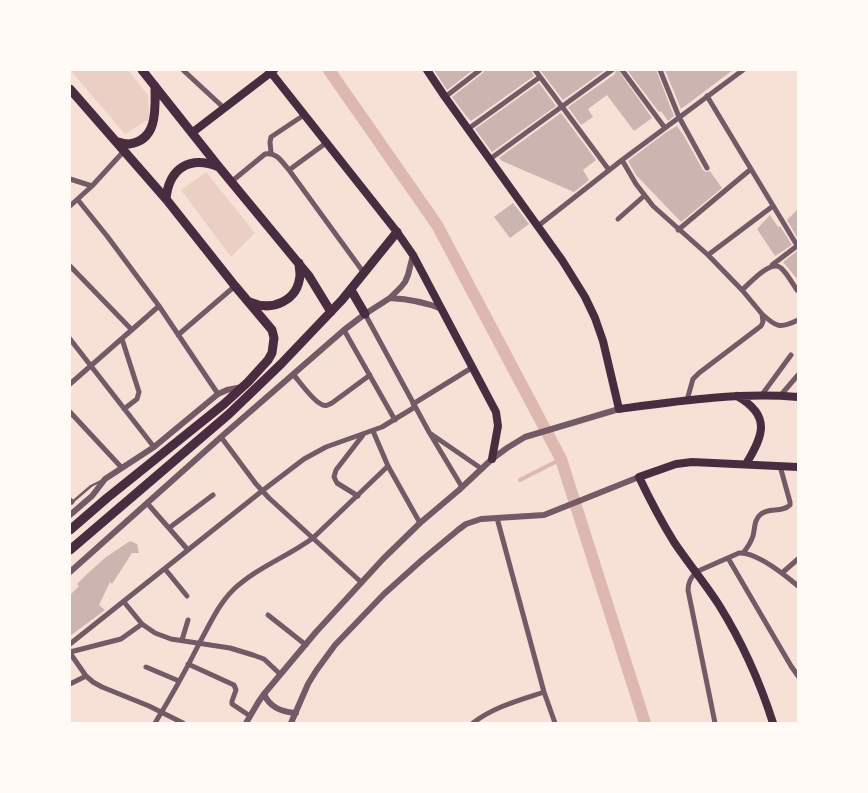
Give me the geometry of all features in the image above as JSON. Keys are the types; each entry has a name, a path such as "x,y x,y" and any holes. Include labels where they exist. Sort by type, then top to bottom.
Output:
{"highway":[{"path":"142,70 309,276 331,312"},
{"path":"118,142 129,144 140,140 149,133 154,123 155,86"},
{"path":"70,89 166,199 272,330 274,338 274,346 268,360 242,387 70,530"},
{"path":"166,199 167,188 172,178 183,167 199,162 219,167"},
{"path":"70,550 229,414 282,364 351,290 397,232"},
{"path":"247,301 258,306 270,306 281,303 290,296 297,286 300,275 298,263"},
{"path":"351,290 365,314"}],"main road":[{"path":"427,70 573,276 585,297 603,341 619,409 737,396 798,398"},
{"path":"192,132 271,71 413,255 494,406 498,419 492,459"},
{"path":"737,396 753,408 760,418 762,430 760,441 746,464"},
{"path":"773,723 753,669 737,636 718,604 662,522 639,477 676,464 692,462 798,467"}],"street":[{"path":"183,70 224,108"},
{"path":"445,97 480,70"},
{"path":"534,70 609,170"},
{"path":"490,159 612,70"},
{"path":"622,70 665,128"},
{"path":"660,70 680,117 707,168"},
{"path":"538,226 622,160 743,70"},
{"path":"468,129 540,77"},
{"path":"707,96 798,246 742,290"},
{"path":"271,153 271,137 304,114"},
{"path":"289,170 326,144"},
{"path":"70,206 92,186 124,151"},
{"path":"232,182 262,156 268,153 277,156 364,273"},
{"path":"622,160 628,173 653,206 708,255 762,314 779,326 788,325 798,320"},
{"path":"678,230 750,169"},
{"path":"70,179 92,186"},
{"path":"618,219 644,196"},
{"path":"78,200 159,306 218,394"},
{"path":"708,255 772,206"},
{"path":"70,572 344,330 390,298 405,282 413,255"},
{"path":"70,266 132,330"},
{"path":"771,266 781,268 797,290"},
{"path":"178,335 235,286"},
{"path":"390,298 417,301 442,309"},
{"path":"70,384 159,306"},
{"path":"365,314 429,432 462,487"},
{"path":"687,400 694,379 699,373 761,326 763,322 762,314"},
{"path":"344,330 395,420"},
{"path":"122,339 139,392 137,399 124,409"},
{"path":"70,340 154,447"},
{"path":"761,396 791,355"},
{"path":"70,644 262,491 311,455 326,447 373,431 395,420 414,405 473,367"},
{"path":"293,374 318,402 326,406 370,375"},
{"path":"780,396 798,375"},
{"path":"70,515 92,496 105,479 154,447 218,394 242,387"},
{"path":"246,723 259,701 280,674 361,582 420,523 482,470 492,459 525,437 619,409"},
{"path":"70,412 122,468"},
{"path":"373,431 388,466 420,523"},
{"path":"429,432 482,470"},
{"path":"358,496 337,483 334,477 336,470 363,434"},
{"path":"221,437 262,491 361,582"},
{"path":"155,723 214,614 231,592 252,575 313,538 388,466"},
{"path":"743,553 751,541 758,516 766,511 786,509 790,505 780,466"},
{"path":"291,723 308,684 325,658 345,633 384,594 466,524 481,519 544,515 639,477"},
{"path":"169,528 213,495"},
{"path":"147,503 188,550"},
{"path":"496,518 544,692 555,723"},
{"path":"715,723 688,590 691,577 696,572 743,553 752,555 782,573 798,586"},
{"path":"728,558 798,676"},
{"path":"782,573 798,559"},
{"path":"165,569 188,596"},
{"path":"124,602 142,624 162,636 230,648 253,655 264,659 280,674"},
{"path":"268,616 306,645"},
{"path":"182,640 188,620"},
{"path":"142,624 121,639 70,652 86,676 93,682 183,723"},
{"path":"188,664 234,685 236,690 232,704 250,716"},
{"path":"146,667 179,681"},
{"path":"70,684 86,676"},
{"path":"473,723 484,715 500,708 544,692"},
{"path":"264,694 269,703 277,709 296,714"}],"lane":[{"path":"71,502 91,486 105,479"}],"shaded area":[{"path":"70,70 128,70 148,95 149,119 125,134"},
{"path":"206,172 255,233 231,257 181,190"}],"building":[{"path":"434,70 473,70 447,90"},
{"path":"484,70 531,70 534,76 471,121 452,97 483,73"},
{"path":"540,70 605,70 563,100"},
{"path":"616,70 618,70 652,118 634,131 607,95 588,109 593,117 581,125 568,107 615,74"},
{"path":"627,70 656,70 674,116 668,121"},
{"path":"665,70 733,70 681,109"},
{"path":"539,83 556,106 492,152 475,129"},
{"path":"561,113 596,160 583,170 589,180 574,192 499,158"},
{"path":"677,126 703,170 706,172 710,171 722,188 681,222 636,175 628,161"},
{"path":"513,203 529,224 510,238 494,217"},
{"path":"798,209 798,239 787,220"},
{"path":"770,215 778,227 780,226 792,245 775,256 757,229"},
{"path":"798,251 798,280 783,262"},
{"path":"130,541 137,544 139,553 132,553 112,584 110,582 99,605 105,610 70,636 70,595 79,586 77,584 106,557"}],"waterway":[{"path":"329,70 437,225 561,459 645,723"},
{"path":"520,480 561,459"}]}
